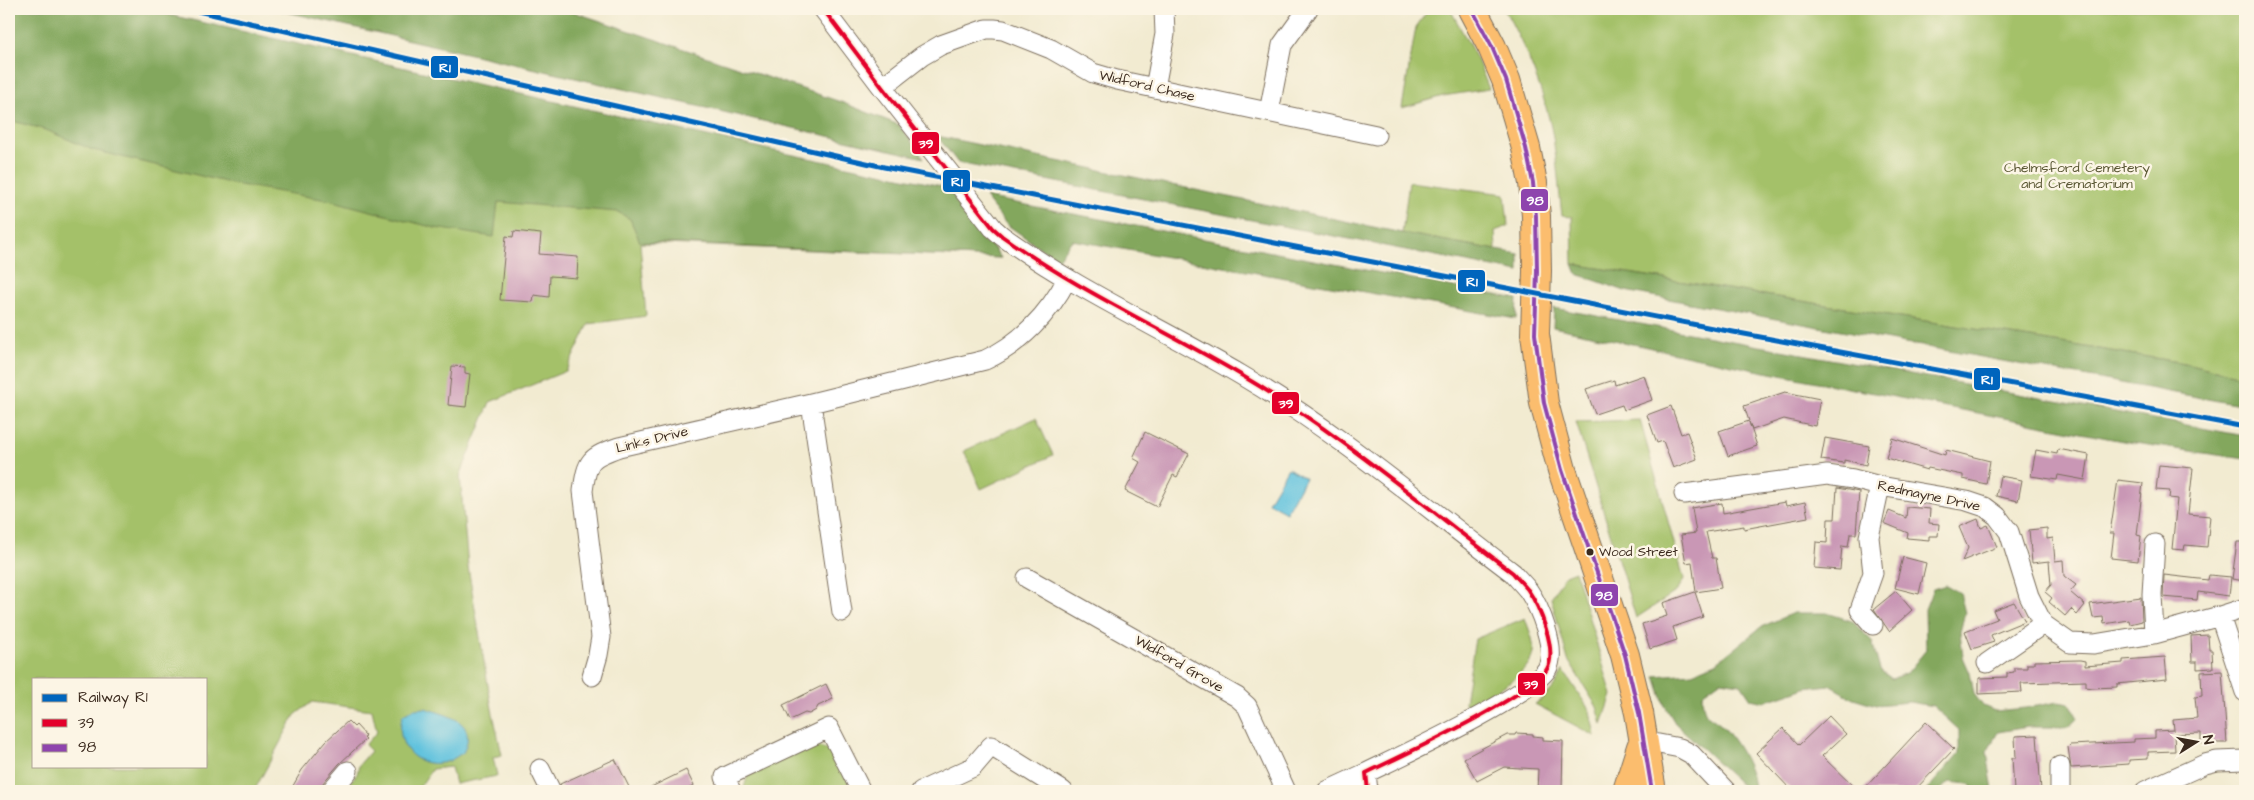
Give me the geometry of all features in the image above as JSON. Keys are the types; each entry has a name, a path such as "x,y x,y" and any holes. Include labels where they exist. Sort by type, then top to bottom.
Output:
{"main road":[{"path":"1472,9 1492,47 1506,80 1526,148 1536,216 1535,334 1544,403 1550,430 1625,655 1652,791"},
{"path":"1627,791 1643,742"}],"street":[{"path":"823,9 993,228 1024,252 1067,279 1241,375 1291,406 1387,473 1512,573 1528,590 1539,611 1551,656 1547,668 1539,679 1367,782 1327,791"},
{"path":"1155,88 1165,34 1164,9"},
{"path":"1269,112 1282,45 1308,9"},
{"name":"Widford Chase","path":"882,87 922,56 941,45 986,29 994,29 1004,30 1052,49 1093,73 1376,135"},
{"name":"Links Drive","path":"592,676 600,637 583,492 585,472 591,461 604,452 619,447 811,403 985,360 1003,352 1035,324 1067,279"},
{"path":"811,403 842,612"},
{"name":"Redmayne Drive","path":"1684,494 1827,474 1880,486 1967,501 1984,507 1997,516 2008,532 2030,596 2043,624 2070,643 2094,644 2154,634 2245,608"},
{"path":"1873,625 1860,610 1873,573 1869,537 1880,486"},
{"path":"2154,634 2152,594 2155,544"},
{"name":"Widford Grove","path":"1027,578 1237,697 1247,706 1286,791"},
{"path":"2220,616 2245,692"},
{"path":"1987,663 2043,624"},
{"path":"731,791 724,777 829,728 861,791"},
{"path":"1643,742 1680,748 1691,754 1726,791"},
{"path":"921,791 973,767 991,746 1063,791"},
{"path":"2145,791 2205,764 2217,761 2245,760"},
{"path":"2060,766 2060,791"},
{"path":"540,769 550,791"},
{"path":"331,791 348,771"}],"green space":[{"path":"9,9 983,232 1001,258 640,243 646,316 589,324 566,371 490,402 460,476 468,567 492,709 502,755 493,757 497,776 455,784 451,767 432,769 417,791 342,791 357,774 359,765 371,751 365,745 377,732 372,710 312,702 295,715 254,791 9,791"},
{"path":"9,9 143,9 770,150 947,187 1001,258 640,242 630,219 618,212 498,202 494,237 435,228 333,201 234,184 93,150 46,130 9,120"},
{"path":"274,9 565,9 841,102 899,125 924,158"},
{"path":"1429,9 1450,9 1477,59 1489,89 1443,96 1402,108 1416,27"},
{"name":"Chelmsford Cemetery and Crematorium","path":"1504,9 2245,9 2245,377 2185,363 1573,264 1572,217 1562,216 1550,120 1540,87 1527,55"},
{"path":"937,136 1402,233 1519,254 1519,272 958,163"},
{"path":"1409,182 1505,194 1508,226 1495,231 1496,250 1402,233"},
{"path":"985,197 1517,299 1516,319 1072,240 1057,260 1006,224"},
{"path":"1573,264 2185,363 2245,377 2245,406 1625,291 1577,274"},
{"path":"1554,308 2245,436 2245,459 2128,442 1760,371 1553,327"},
{"path":"1036,418 1053,455 981,489 964,451"},
{"path":"1640,420 1684,579 1677,591 1636,618 1576,422"},
{"path":"1575,571 1612,695 1602,724 1597,707 1568,660 1551,598 1565,575"},
{"path":"1946,585 1960,593 1965,613 1960,632 1963,657 1970,673 1974,694 1983,706 1995,711 2058,702 2070,704 2078,718 2068,727 2028,727 1998,732 1987,752 1993,791 1975,791 1969,784 1949,782 1939,791 1926,791 1959,753 1959,730 1933,706 1909,702 1876,705 1850,697 1829,685 1805,688 1764,702 1751,699 1741,684 1720,681 1702,694 1704,709 1709,716 1726,730 1745,759 1749,767 1754,791 1748,791 1675,723 1664,704 1655,676 1692,673 1716,663 1761,627 1793,613 1827,613 1852,621 1872,641 1880,670 1892,679 1908,672 1926,650 1925,609 1933,589"},
{"path":"1525,618 1533,643 1530,661 1516,677 1496,691 1467,706 1465,702 1475,639"},
{"path":"1563,670 1590,711 1595,736 1535,704 1552,690"},
{"path":"809,744 833,751 853,791 743,791 749,771"}],"water":[{"path":"1288,468 1305,478 1286,512 1268,502"},
{"path":"425,708 459,721 467,734 467,742 463,753 449,761 427,763 410,753 401,736 403,715 414,709"}],"building":[{"path":"514,231 541,234 539,254 578,257 577,278 550,276 549,297 534,295 533,302 500,300 506,236 513,237"},
{"path":"452,366 465,367 465,373 470,374 466,407 448,405"},
{"path":"1644,375 1652,400 1624,410 1622,405 1595,414 1586,389 1614,380 1615,385"},
{"path":"1785,392 1820,399 1815,426 1784,419 1752,430 1749,422 1757,446 1728,456 1719,431 1749,421 1744,406"},
{"path":"1671,406 1681,434 1687,432 1697,459 1673,468 1663,441 1657,443 1647,415"},
{"path":"1145,432 1189,454 1177,477 1173,475 1157,507 1125,491 1140,462 1133,458"},
{"path":"1825,438 1869,446 1866,465 1844,460 1844,463 1821,460"},
{"path":"1892,438 1945,455 1946,450 1990,461 1986,484 1963,479 1963,475 1928,468 1927,470 1886,458"},
{"path":"2058,449 2089,455 2085,480 2058,475 2057,480 2031,476 2036,450 2057,454"},
{"path":"2159,465 2193,468 2188,514 2210,516 2207,547 2185,545 2184,550 2172,549 2177,499 2169,498 2170,491 2156,490"},
{"path":"2000,476 2022,480 2018,501 1996,496"},
{"path":"2118,480 2143,483 2137,535 2141,536 2138,561 2111,558 2114,533 2110,533"},
{"path":"1837,488 1859,492 1856,534 1850,534 1848,547 1842,546 1840,570 1814,568 1816,542 1827,543 1828,519 1835,519"},
{"path":"1785,502 1786,506 1805,502 1808,517 1744,529 1744,526 1706,532 1712,558 1716,558 1721,588 1696,592 1692,562 1686,563 1681,535 1696,533 1692,508 1722,503 1723,513"},
{"path":"1907,507 1930,509 1929,523 1939,524 1938,536 1929,536 1929,540 1907,538 1908,533 1884,523 1889,511 1906,518"},
{"path":"1978,519 1981,528 1988,525 1997,547 1962,561 1968,548 1959,527"},
{"path":"2047,528 2047,539 2053,538 2055,561 2063,560 2064,576 2076,585 2070,592 2085,605 2077,615 2071,609 2065,616 2049,602 2052,598 2045,592 2051,585 2049,561 2032,563 2029,530"},
{"path":"2237,542 2245,542 2245,581 2232,579"},
{"path":"1903,557 1926,563 1919,594 1895,588"},
{"path":"2164,575 2208,580 2209,575 2231,577 2229,596 2198,592 2197,600 2163,597"},
{"path":"1896,591 1912,610 1889,631 1874,609"},
{"path":"1695,592 1703,617 1673,627 1677,640 1650,649 1642,624 1667,616 1663,603"},
{"path":"2141,597 2142,621 2130,624 2129,620 2104,624 2103,617 2093,618 2090,604"},
{"path":"2014,602 2025,621 1991,635 1994,642 1972,649 1965,631 1997,619 1993,610"},
{"path":"2208,635 2209,650 2212,650 2213,668 2197,669 2197,662 2192,662 2191,636"},
{"path":"2165,657 2167,679 2117,684 2117,687 2093,688 2086,687 2086,681 2021,683 2022,692 1979,694 1979,678 2007,677 2007,673 2014,672 2014,668 2027,668 2027,664 2034,664 2034,661 2080,660 2085,661 2085,666 2123,663 2123,660"},
{"path":"2222,671 2227,743 2201,743 2201,733 2174,734 2175,751 2148,752 2148,759 2129,760 2129,764 2071,768 2068,747 2070,745 2134,742 2134,739 2155,738 2155,731 2174,730 2173,720 2197,718 2195,697 2202,696 2201,672"},
{"path":"826,684 833,699 818,706 816,710 809,714 805,713 790,720 783,705"},
{"path":"1829,716 1846,734 1822,756 1858,791 1792,791 1756,753 1783,728 1799,745"},
{"path":"348,721 354,727 356,725 366,736 364,737 366,739 339,764 322,784 319,791 290,791 302,770 326,741"},
{"path":"1926,722 1954,749 1914,791 1862,791"},
{"path":"1516,733 1533,734 1533,736 1543,737 1543,740 1563,741 1562,791 1537,791 1538,769 1504,767 1477,781 1464,758 1507,735 1515,735"},
{"path":"2037,735 2041,791 2014,791 2012,758 2016,758 2015,736"},
{"path":"615,759 631,791 562,791 560,784"},
{"path":"686,770 694,786 683,791 643,791"}],"rail line":[{"name":"R1","path":"189,9 884,167 1728,331 2245,427"}],"transit line":[{"name":"39","path":"823,9 993,228 1002,236 1060,274 1241,375 1312,420 1513,573 1528,590 1542,617 1549,640 1550,661 1547,669 1536,681 1492,709 1464,725 1366,773 1368,791"},
{"name":"98","path":"1472,9 1492,47 1506,80 1526,148 1533,183 1536,216 1535,334 1544,403 1562,470 1625,655 1639,713 1652,791"}],"place":[{"name":"Wood Street","path":"1590,552"}]}
